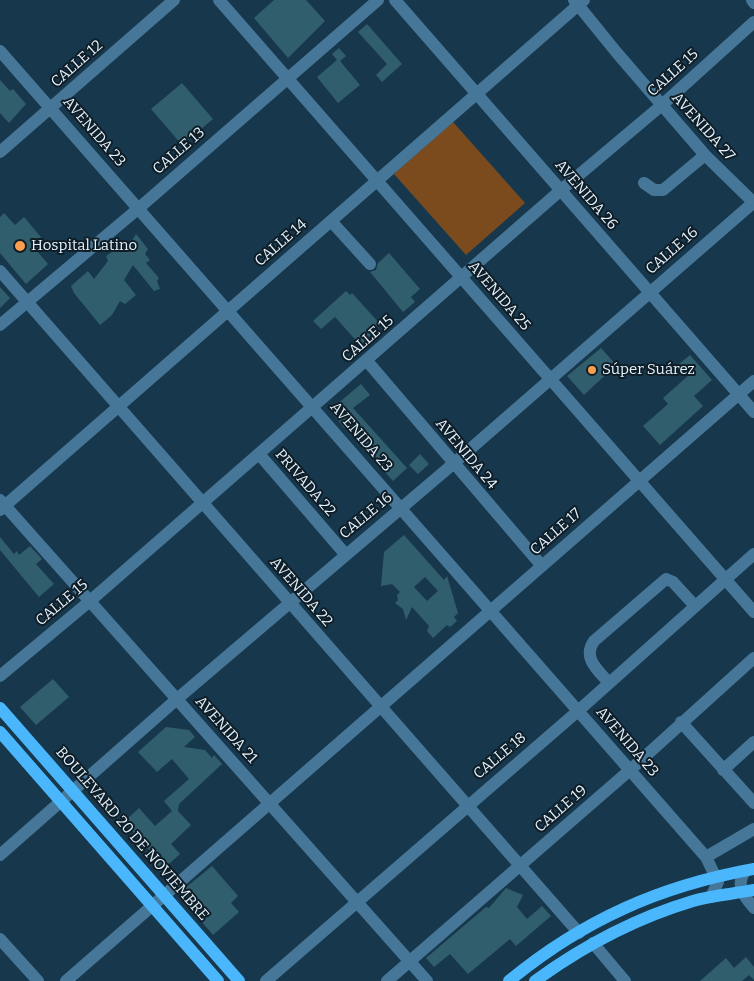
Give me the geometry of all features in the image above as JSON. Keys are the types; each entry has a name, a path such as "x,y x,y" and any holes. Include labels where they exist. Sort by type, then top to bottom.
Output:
{"main road":[{"name":"BOULEVARD 20 DE NOVIEMBRE","path":"0,708 240,981"},
{"path":"0,732 60,803 218,981"},
{"path":"509,981 536,960 579,933 615,912 649,896 716,876 749,870"},
{"path":"535,981 594,943 653,915 711,897 748,891"}],"street":[{"name":"CALLE 12","path":"0,152 174,0"},
{"name":"AVENIDA 25","path":"219,0 754,612"},
{"name":"CALLE 13","path":"0,325 139,208 378,0"},
{"name":"AVENIDA 26","path":"394,0 754,412"},
{"name":"CALLE 14","path":"2,505 377,181 579,2"},
{"name":"AVENIDA 27","path":"579,2 705,155 754,202"},
{"name":"CALLE 15","path":"0,676 90,601 313,408 561,190 662,105 754,22"},
{"name":"AVENIDA 23","path":"0,51 706,857 716,876"},
{"path":"644,183 654,190 663,190 705,155"},
{"name":"CALLE 16","path":"0,855 177,699 453,464 754,202"},
{"path":"331,221 370,264"},
{"name":"AVENIDA 22","path":"0,272 203,503 288,604 579,933"},
{"name":"AVENIDA 24","path":"367,361 542,566"},
{"name":"CALLE 17","path":"66,981 754,381"},
{"name":"PRIVADA 22","path":"259,454 346,554"},
{"name":"AVENIDA 21","path":"2,505 90,601 427,981"},
{"name":"CALLE 18","path":"266,981 467,805 578,711 754,554"},
{"path":"609,683 589,658 589,648 594,641 666,579 673,582 695,606"},
{"name":"CALLE 19","path":"387,981 521,866 754,658"},
{"path":"681,722 722,770 754,803"},
{"path":"722,770 754,742"},
{"path":"706,857 754,829"},
{"path":"749,870 740,877 748,891 754,908"},
{"path":"711,897 717,888 716,876"},
{"path":"0,939 38,981"},
{"path":"594,943 626,981"}],"shaded area":[{"path":"453,122 525,203 466,255 394,174"}],"building":[{"path":"274,0 306,0 325,21 288,58 254,18"},
{"path":"367,24 402,64 382,82 376,75 387,64 358,32"},
{"path":"339,48 346,56 340,61 360,85 338,103 317,77 337,60 332,54"},
{"path":"0,80 10,91 13,89 26,104 9,123 0,113"},
{"path":"182,83 213,119 182,145 151,109"},
{"name":"Hospital Latino","path":"4,213 15,225 24,217 45,242 36,250 48,264 26,284 0,253 0,217"},
{"path":"136,234 148,249 145,254 150,260 146,263 159,278 157,281 160,289 154,291 133,265 124,280 136,295 125,304 120,301 112,315 100,325 74,293 71,286 88,271 94,279 108,261 106,256 112,252 109,249 119,240 129,246"},
{"path":"389,253 420,289 411,297 415,302 403,312 370,272 376,270 378,263"},
{"path":"0,287 10,298 0,308"},
{"path":"346,291 350,295 352,293 380,324 361,346 335,317 321,329 313,321"},
{"name":"Súper Suárez","path":"601,348 616,365 584,395 567,376"},
{"path":"690,355 712,380 694,396 703,406 660,445 643,426 668,404 663,398 689,375 679,364"},
{"path":"361,384 370,395 353,408 407,468 393,481 356,440 358,438 347,426 344,428 330,410"},
{"path":"420,454 429,464 418,474 409,465"},
{"path":"404,535 444,580 447,576 458,613 454,617 457,621 450,627 447,625 433,638 427,631 429,626 412,607 406,620 403,609 395,603 400,592 392,584 381,586 384,552","holes":["425,577 438,591 427,601 414,587"]},
{"path":"0,537 14,554 17,551 19,555 30,546 42,559 36,564 54,584 39,597 0,550"},
{"path":"53,679 69,697 36,725 20,707"},
{"path":"166,727 189,730 195,737 184,747 205,750 212,758 214,755 222,764 179,804 178,811 191,825 171,844 180,854 160,872 146,855 150,851 124,822 139,808 155,826 172,811 164,801 189,779 172,759 157,772 138,752"},
{"path":"212,866 238,896 231,903 239,912 213,935 178,894"},
{"path":"506,888 523,895 517,907 527,919 542,906 551,916 516,946 510,939 468,974 450,954 434,967 426,958 486,907 489,908"},
{"path":"746,957 754,967 754,980 749,975 742,981 700,981 726,958 734,968"}],"place":[{"name":"Hospital Latino","path":"20,246"},
{"name":"Súper Suárez","path":"592,370"}]}
